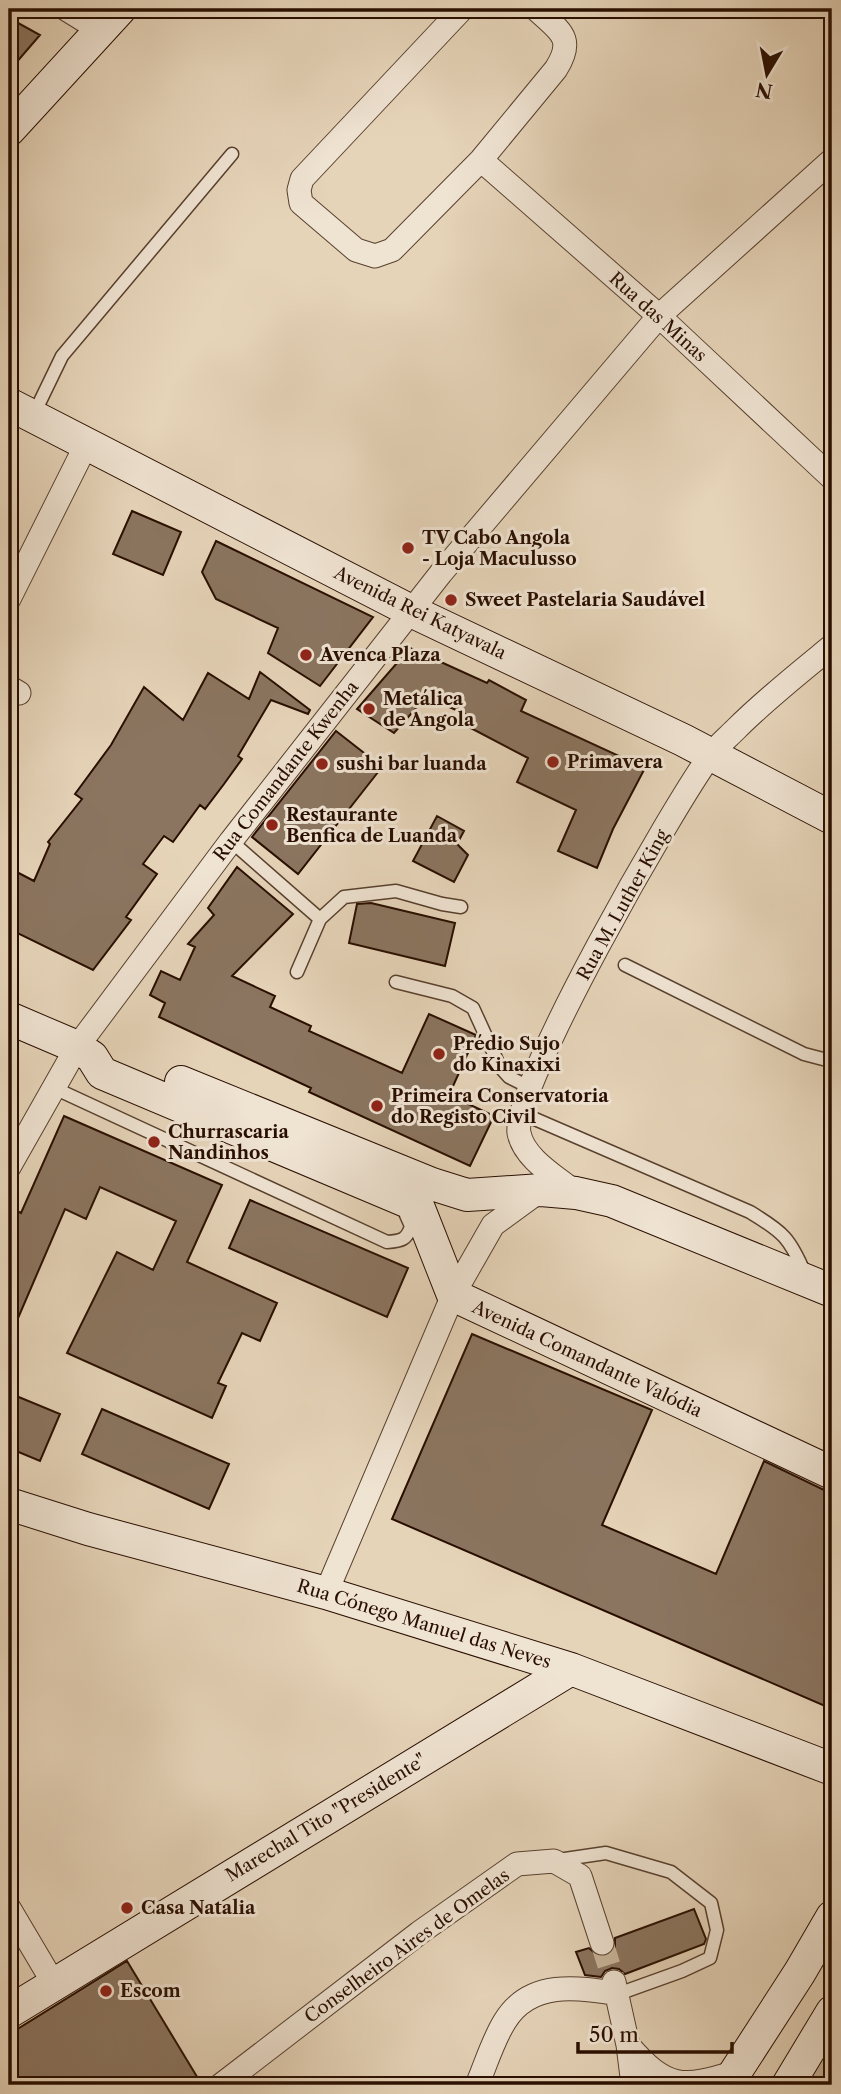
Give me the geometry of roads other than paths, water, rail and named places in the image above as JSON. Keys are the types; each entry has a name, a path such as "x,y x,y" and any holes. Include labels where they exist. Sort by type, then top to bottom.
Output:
{"main road":[{"path":"9,130 110,19"},
{"name":"Avenida Rei Katyavala","path":"21,410 411,611 710,754 832,818"},
{"name":"Avenida Comandante Valódia","path":"9,1018 81,1064 418,1206 453,1295 832,1473"},
{"name":"Avenida Comandante Valódia","path":"81,1064 111,1056 432,1184 467,1195 541,1190 576,1193 612,1201 820,1286"},
{"name":"Rua Cónego Manuel das Neves","path":"9,1504 88,1529 326,1593 571,1669 832,1769"},
{"name":"Marechal Tito \"Presidente\"","path":"9,2011 571,1669"},
{"path":"736,2081 832,1917"},
{"path":"736,2081 832,1940"},
{"path":"788,2085 832,2012"}],"street":[{"path":"66,9 110,19"},
{"path":"462,9 302,179 299,190 301,203 356,250 375,256 392,250 481,160 563,58 566,41 562,33 536,9"},
{"name":"Rua das Minas","path":"481,160 659,317 832,478"},
{"name":"Rua Comandante Kwenha","path":"9,1167 54,1088 81,1064 231,841 411,611 659,317 832,160"},
{"path":"9,599 87,443"},
{"name":"Rua M. Luther King","path":"576,1193 527,1152 518,1131 529,1087 588,965 710,754 759,707 832,646"},
{"path":"326,1593 453,1295 493,1225 541,1190"},
{"path":"554,1861 580,1876 601,1943"},
{"name":"Conselheiro Aires de Omelas","path":"221,2085 419,1933 517,1864 554,1861"},
{"path":"9,1908 54,1984"},
{"path":"477,2085 505,2021 515,2007 550,1989 615,1986 628,2045 633,2085"},
{"path":"628,2045 644,2064 660,2075 680,2083 736,2081"}],"lane":[{"path":"21,410 62,356 232,153"},
{"path":"231,841 320,919"},
{"path":"297,972 320,919 344,897 396,891 461,907"},
{"path":"625,964 804,1054 832,1059"},
{"path":"396,982 452,996 473,1008 500,1067 509,1077 529,1087"},
{"path":"54,1088 387,1242 402,1241 409,1234 411,1226 406,1213 81,1064"},
{"path":"521,1113 750,1212 774,1226 793,1246 820,1286"},
{"path":"554,1861 606,1853 671,1872 711,1903 717,1930 710,1958 682,1971 615,1986"}],"tunnel":[{"path":"602,1943 613,1978"}],"place":[{"name":"TV Cabo Angola - Loja Maculusso","path":"408,548"},
{"name":"Sweet Pastelaria Saudável","path":"451,600"},
{"name":"Avenca Plaza","path":"306,655"},
{"name":"Metálica de Angola","path":"369,709"},
{"name":"Primavera","path":"553,762"},
{"name":"sushi bar luanda","path":"322,764"},
{"name":"Restaurante Benfica de Luanda","path":"272,825"},
{"name":"Prédio Sujo do Kinaxixi","path":"439,1054"},
{"name":"Primeira Conservatoria do Registo Civil","path":"377,1106"},
{"name":"Churrascaria Nandinhos","path":"154,1142"},
{"name":"Casa Natalia","path":"127,1908"},
{"name":"Escom","path":"106,1991"}]}
